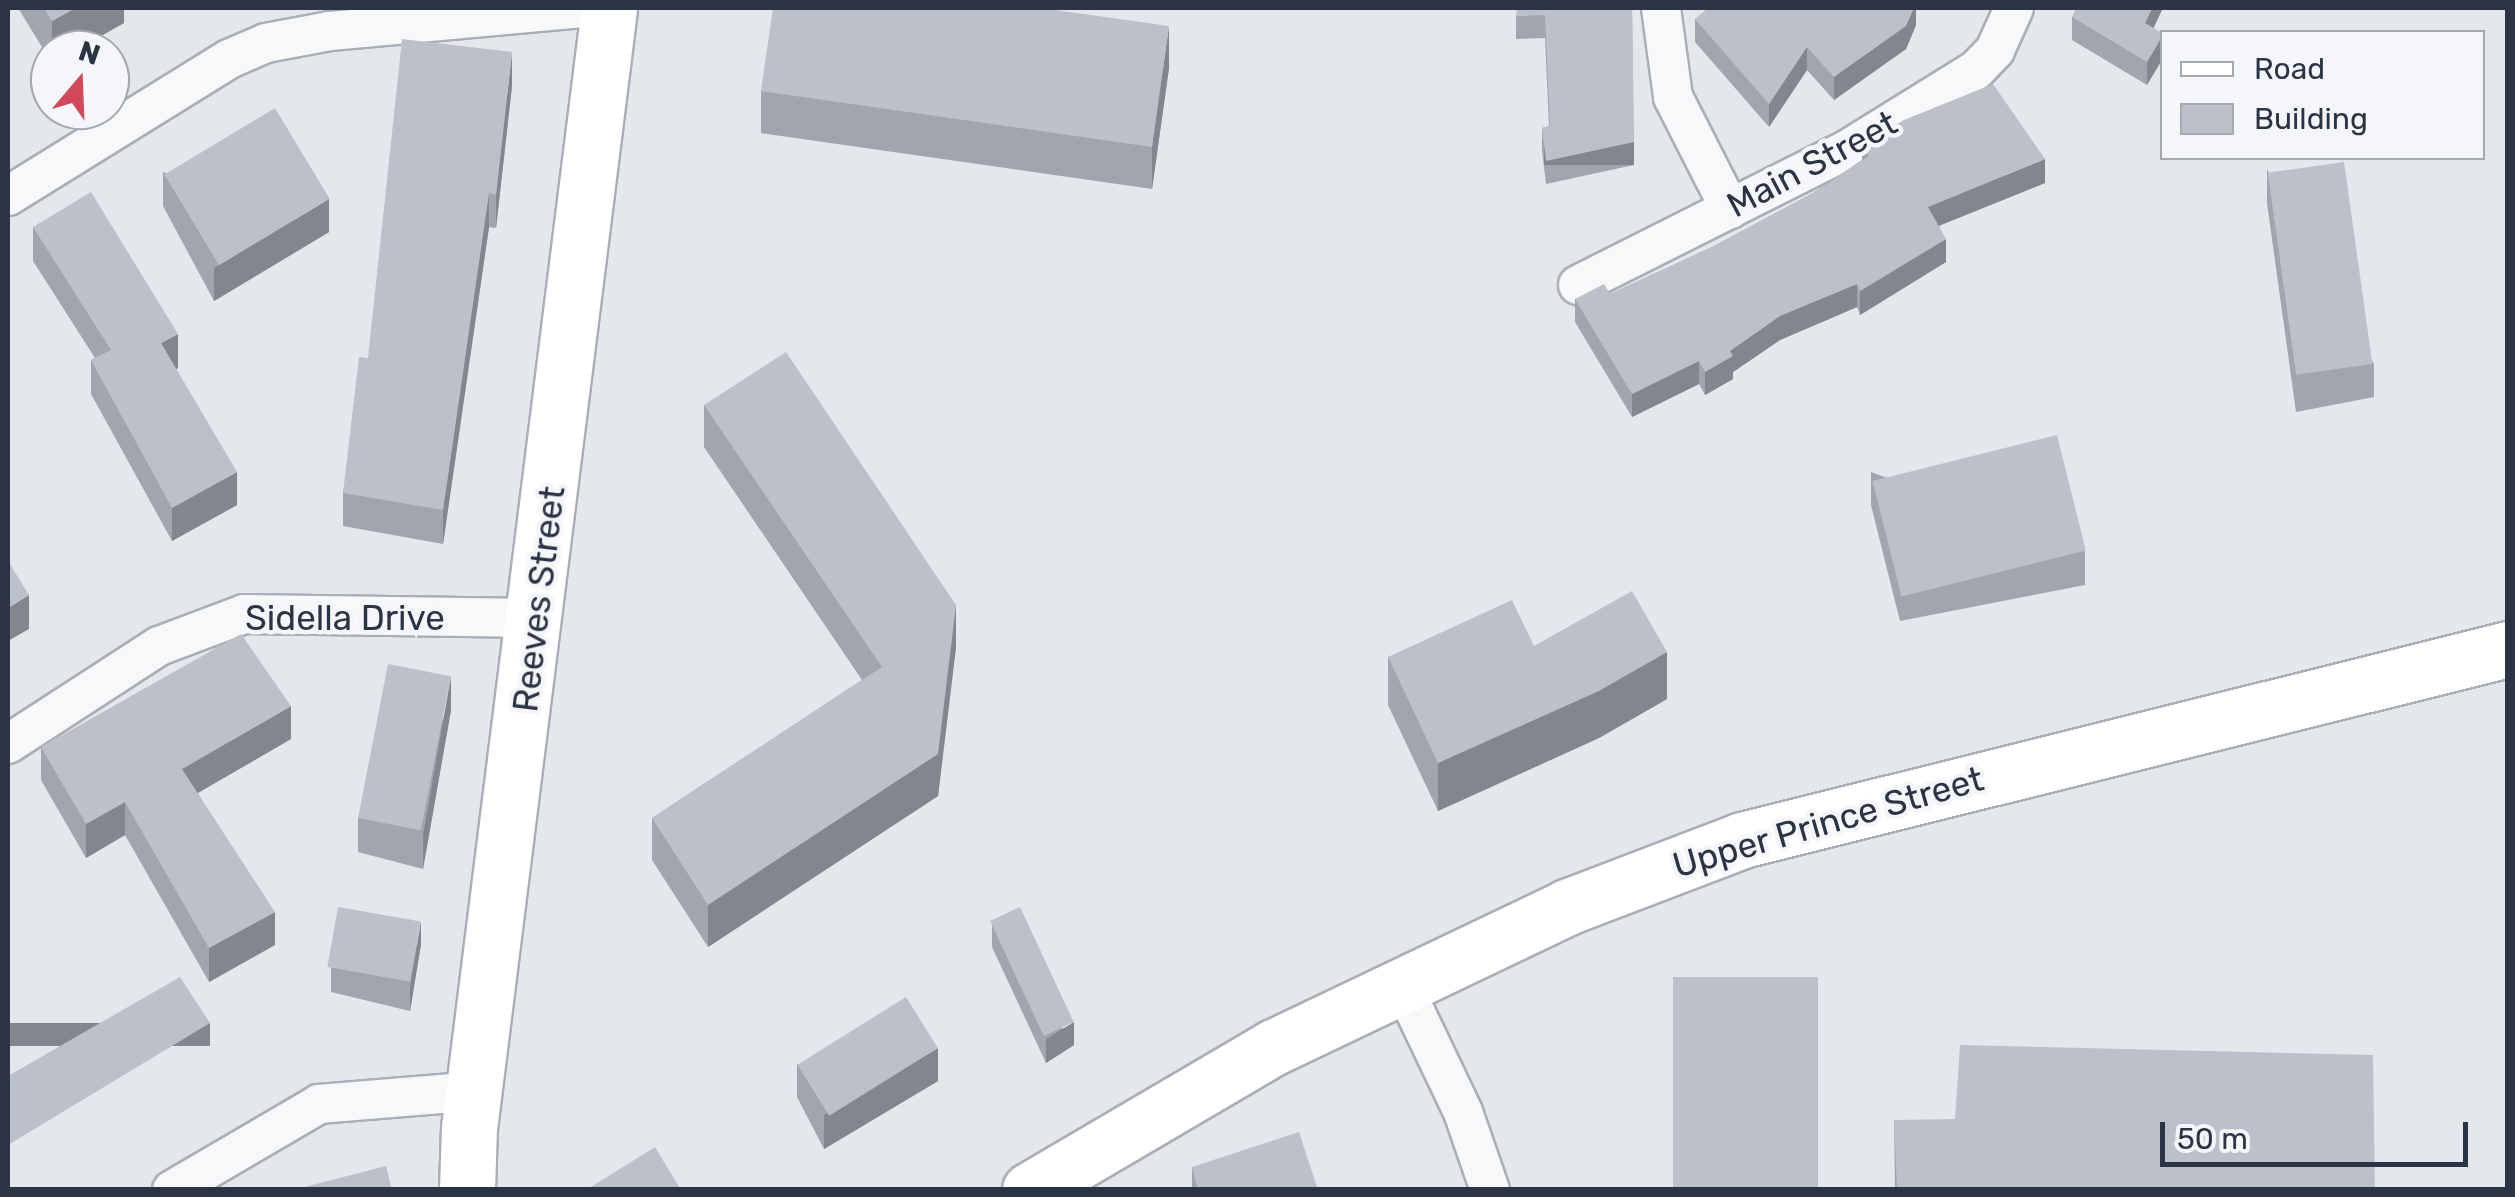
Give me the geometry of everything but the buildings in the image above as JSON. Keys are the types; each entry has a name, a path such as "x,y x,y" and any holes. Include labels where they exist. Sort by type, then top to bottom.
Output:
{"street":[{"path":"8,196 229,59 266,44 330,31 583,8"},
{"name":"Reeves Street","path":"468,1190 476,1091 538,618 610,8"},
{"path":"1661,8 1673,97 1730,208"},
{"name":"Main Street","path":"1578,285 1850,148 1976,70 1995,50 2014,8"},
{"name":"Sidella Drive","path":"8,744 159,646 244,614 538,618"},
{"name":"Upper Prince Street","path":"1030,1190 1274,1047 1402,984 1568,907 1742,840 2508,650"},
{"path":"1402,984 1463,1112 1490,1190"},
{"path":"172,1190 319,1104 476,1091"}]}
